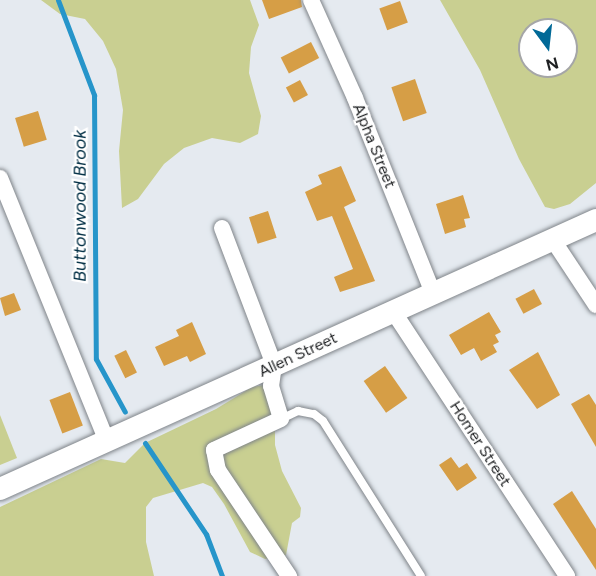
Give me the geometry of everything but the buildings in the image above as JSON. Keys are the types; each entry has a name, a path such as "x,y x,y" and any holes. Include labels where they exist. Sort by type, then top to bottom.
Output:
{"street":[{"name":"Alpha Street","path":"311,0 356,98 433,293"},
{"path":"0,178 107,441"},
{"name":"Allen Street","path":"0,489 596,220"},
{"path":"222,228 274,365 271,386 281,419 214,450 218,470 289,576"},
{"path":"553,240 596,305"},
{"name":"Homer Street","path":"393,311 567,576"}],"lane":[{"path":"281,419 298,411 314,414 322,421 422,576"}],"green space":[{"path":"41,0 250,0 259,25 251,47 249,73 261,116 258,134 240,143 212,138 184,148 164,164 138,199 122,208 119,151 123,110 116,69 103,41 85,19 60,14"},
{"path":"440,0 596,0 596,183 570,204 554,209 545,207 519,159 480,70"},
{"path":"275,383 275,445 282,471 301,508 300,517 292,523 286,555 265,559 250,552 224,504 212,487 203,483 153,498 146,507 146,542 154,576 0,576 0,507 101,459 125,463 145,443 216,409 252,387"},
{"path":"0,415 17,458 0,465"}],"waterway":[{"name":"Buttonwood Brook","path":"58,0 94,95 96,359 125,412"},
{"name":"Buttonwood Brook","path":"145,443 206,534 222,576"}]}
